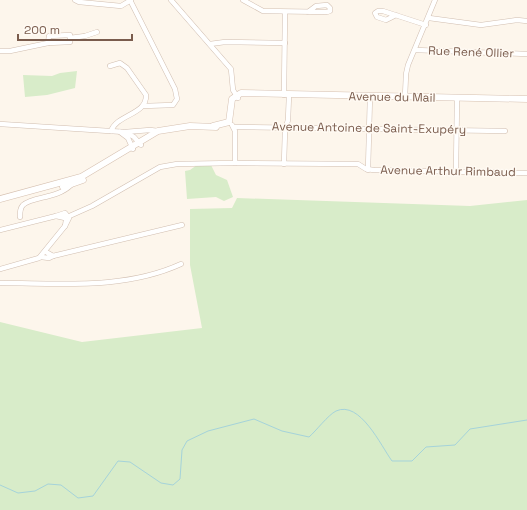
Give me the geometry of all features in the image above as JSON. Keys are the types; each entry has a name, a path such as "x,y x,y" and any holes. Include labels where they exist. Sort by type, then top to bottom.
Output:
{"main road":[{"name":"Avenue du Mail","path":"237,96 241,93 257,95 527,99"},
{"path":"2,198 61,188 80,182 161,131 190,126 213,126 224,128 231,124 231,102 237,96"},
{"path":"2,198 21,192 61,188 132,148"}],"street":[{"path":"75,0 79,2 121,6 130,0 166,70 176,94 177,99 173,105 143,106 116,122 111,131"},
{"path":"171,0 230,69 233,90 237,96"},
{"path":"243,0 263,11 308,12"},
{"path":"405,97 406,74 435,0"},
{"path":"284,164 284,125 288,120 286,95 285,12"},
{"path":"396,15 426,25"},
{"path":"429,18 481,25 517,20 527,21"},
{"path":"0,51 10,51 48,42 70,42 70,38 85,36 97,32"},
{"path":"210,44 225,42 285,43"},
{"name":"Rue René Ollier","path":"415,50 527,54"},
{"path":"110,66 120,63 127,68 146,95 143,106"},
{"path":"66,216 92,206 155,169 168,165 185,163 358,164 368,167 370,96"},
{"path":"456,172 457,98"},
{"path":"0,124 118,132 150,130 161,131"},
{"path":"231,124 235,131 234,163"},
{"name":"Avenue Antoine de Saint-Exupéry","path":"231,124 369,129 505,131"},
{"path":"118,132 128,138 132,148"},
{"path":"125,132 134,137 140,143"},
{"name":"Avenue Arthur Rimbaud","path":"368,167 456,172 527,173"},
{"path":"22,224 20,209 24,204 61,188"},
{"path":"0,230 65,213 69,220 41,257 33,261 0,269"},
{"path":"41,257 49,258 182,225"},
{"path":"46,252 53,256"},
{"path":"0,283 109,283 171,268 181,264"}],"green space":[{"path":"77,71 75,88 47,95 25,97 23,75 52,76 60,73"},
{"path":"197,165 211,165 216,175 227,180 233,197 224,201 216,197 187,199 185,171 190,170"},
{"path":"237,198 470,206 527,200 527,510 0,510 0,322 82,342 202,328 190,265 190,209 232,208"}],"waterway":[{"path":"0,485 18,493 35,491 48,484 61,485 78,498 93,496 118,461 130,462 161,483 173,485 180,479 182,450 187,441 208,431 254,419 282,431 309,437 333,413 345,409 353,412 369,426 392,461 412,461 426,447 455,445 470,429 527,420"}]}
